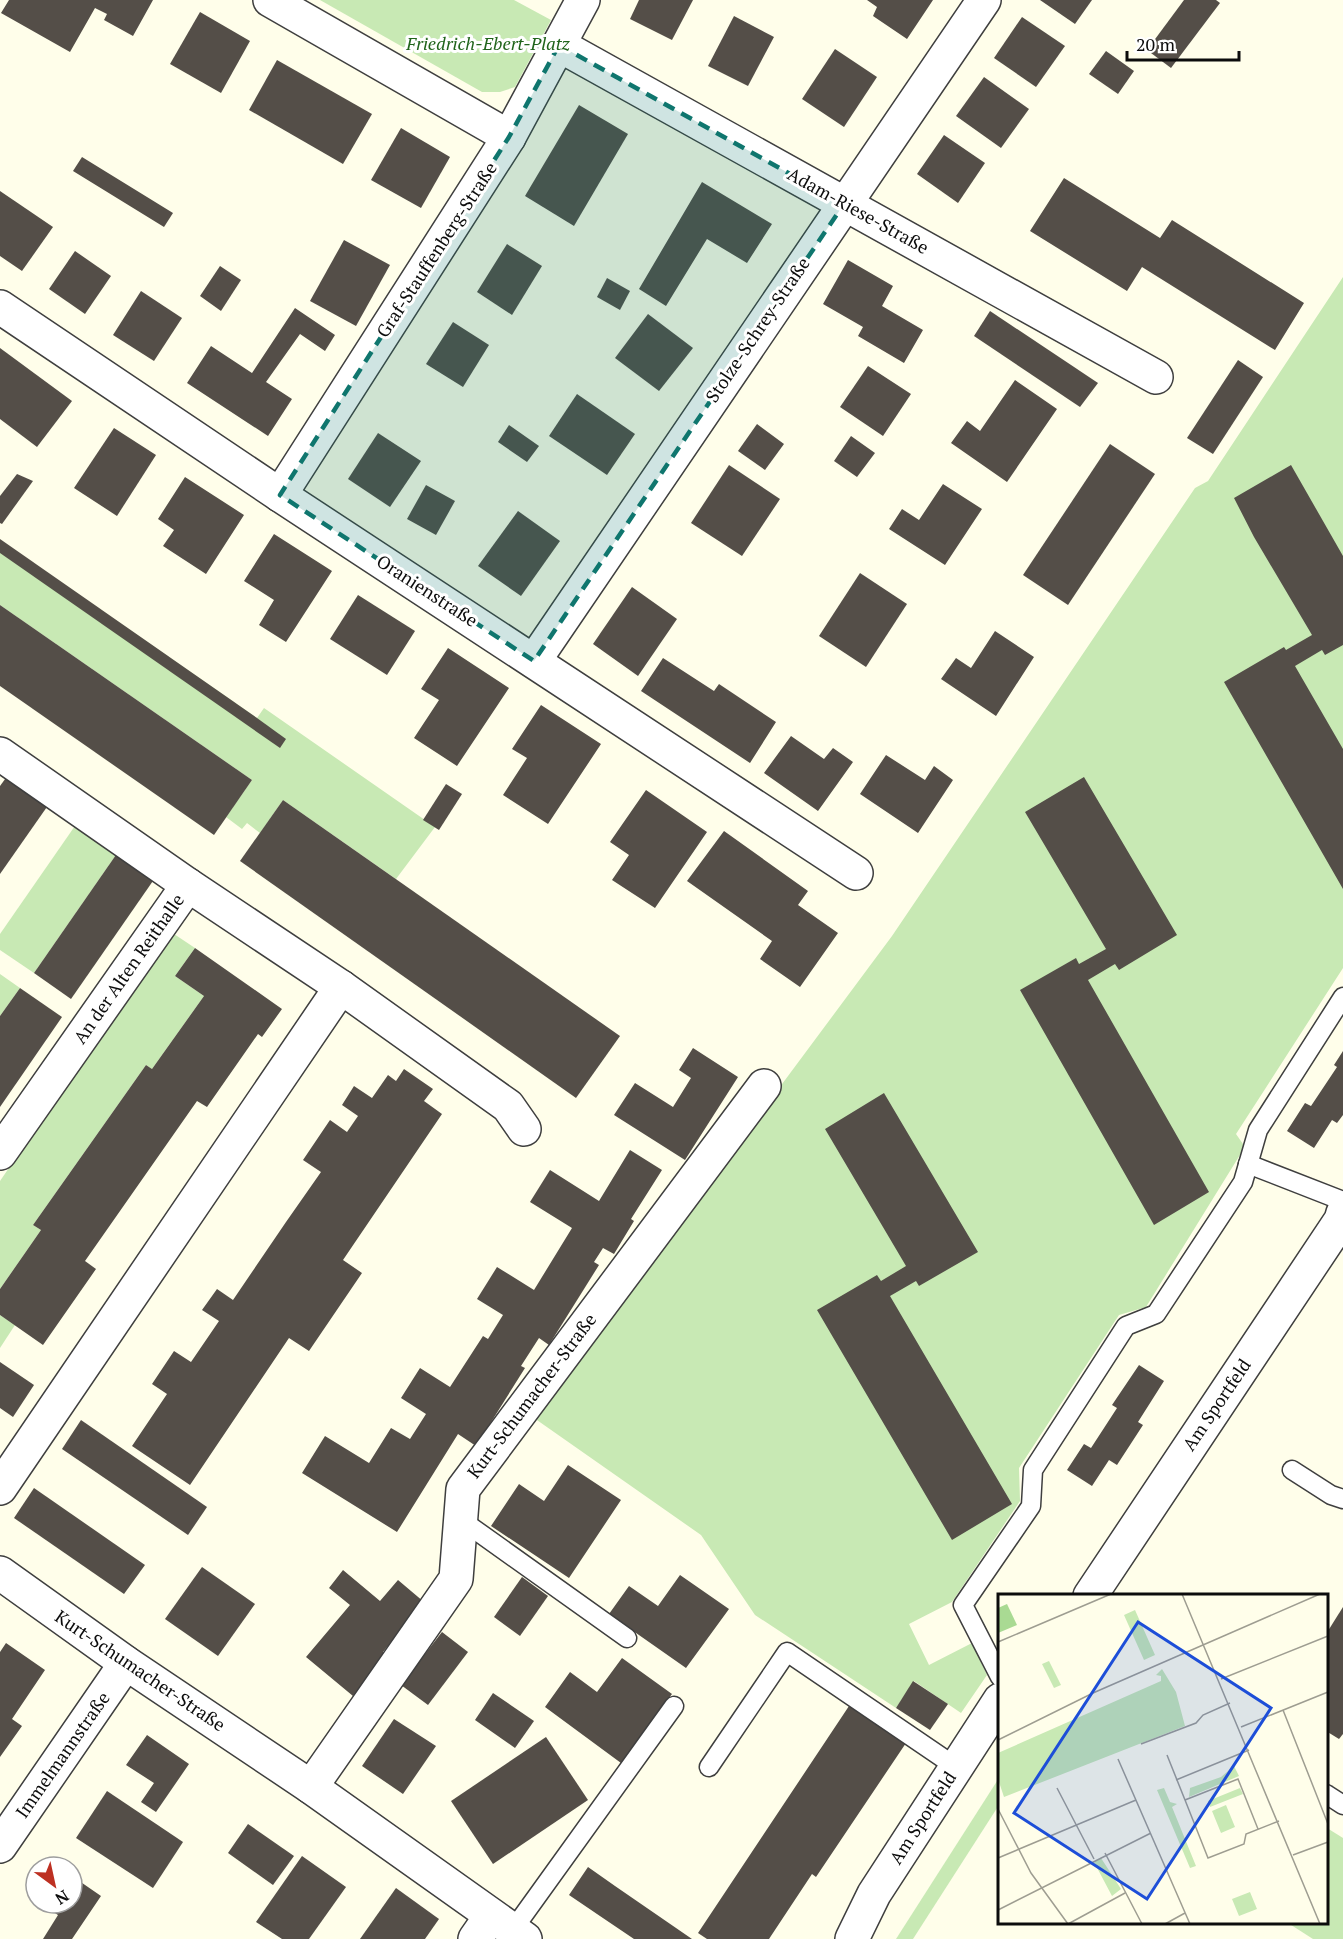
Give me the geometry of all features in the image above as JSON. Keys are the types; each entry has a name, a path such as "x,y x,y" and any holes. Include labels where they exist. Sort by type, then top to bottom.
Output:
{"street":[{"path":"270,0 509,137"},
{"name":"Graf-Stauffenberg-Straße","path":"280,495 509,137 583,0"},
{"name":"Stolze-Schrey-Straße","path":"534,661 984,0"},
{"name":"Adam-Riese-Straße","path":"559,45 1156,377"},
{"name":"Oranienstraße","path":"0,307 280,495 856,873"},
{"name":"An der Alten Reithalle","path":"0,754 188,885 0,1153"},
{"path":"188,885 341,987 508,1106 524,1129"},
{"path":"0,1488 341,987"},
{"name":"Kurt-Schumacher-Straße","path":"311,1787 456,1579 463,1489 764,1086"},
{"name":"Am Sportfeld","path":"1091,1594 1341,1220 1343,1213"},
{"name":"Kurt-Schumacher-Straße","path":"0,1573 126,1663 311,1787 501,1931"},
{"name":"Immelmannstraße","path":"0,1846 126,1663"},
{"name":"Am Sportfeld","path":"852,1939 874,1894 998,1702"}],"lane":[{"path":"998,1675 963,1605 1031,1506 1033,1470 1125,1326 1156,1314 1243,1182 1258,1130 1343,997"},
{"path":"1248,1164 1343,1201"},
{"path":"1292,1470 1331,1495 1343,1499"},
{"path":"460,1518 627,1638"},
{"path":"708,1767 787,1652 956,1767"},
{"path":"501,1931 674,1706"},
{"path":"1328,1795 1343,1805"}],"highlighted area":[{"path":"559,45 844,204 534,661 280,495 509,137"}],"green space":[{"name":"Friedrich-Ebert-Platz","path":"320,0 514,0 551,20 515,87 500,92 482,92"},
{"path":"1343,277 1343,968 1236,1134 1243,1144 1243,1150 1146,1307 1119,1315 1019,1468 1020,1501 952,1602 909,1624 929,1665 972,1643 987,1675 961,1713 914,1681 896,1708 755,1615 701,1535 534,1418 892,936 1195,488 1208,481"},
{"path":"0,540 257,718 264,708 435,827 396,879 283,800 260,833 247,823 242,829 226,817 252,780 0,605"},
{"path":"77,823 118,852 34,973 0,950 0,934"},
{"path":"171,932 195,948 175,976 204,996 152,1069 146,1065 33,1225 41,1230 0,1289 0,1181"},
{"path":"0,974 20,988 0,1016"},
{"path":"0,1315 15,1325 0,1348"},
{"path":"998,1780 998,1807 913,1939 896,1939"},
{"path":"1328,1829 1343,1838 1343,1939 1313,1939 1290,1924 1328,1924"}],"building":[{"path":"9,0 153,0 133,36 104,20 107,14 95,8 70,52 1,13"},
{"path":"639,0 693,0 672,40 630,19"},
{"path":"867,0 933,0 907,39 873,16 877,7"},
{"path":"1040,0 1092,0 1075,24"},
{"path":"1184,0 1216,0 1220,3 1171,68 1147,50"},
{"path":"200,12 250,41 221,93 170,64"},
{"path":"734,16 774,37 748,86 708,66"},
{"path":"1022,17 1065,46 1036,87 994,58"},
{"path":"835,49 877,77 844,127 802,99"},
{"path":"1106,51 1134,71 1118,94 1089,74"},
{"path":"277,60 372,114 343,164 249,110"},
{"path":"984,77 1029,109 1001,148 956,116"},
{"path":"579,105 628,134 574,226 525,196"},
{"path":"401,128 450,157 421,208 371,180"},
{"path":"944,135 985,163 958,203 917,174"},
{"path":"82,157 173,213 164,227 73,171"},
{"path":"1064,178 1160,238 1172,220 1304,303 1275,350 1142,267 1127,291 1030,231"},
{"path":"702,182 772,224 747,263 707,239 666,306 639,289"},
{"path":"0,191 53,227 22,271 0,256"},
{"path":"344,240 390,265 356,326 310,301"},
{"path":"507,244 542,266 512,315 477,292"},
{"path":"75,251 111,276 85,314 49,289"},
{"path":"848,260 893,286 882,306 923,330 904,363 858,336 863,327 823,304"},
{"path":"220,266 241,280 221,311 200,296"},
{"path":"607,278 630,291 620,310 597,297"},
{"path":"141,291 182,318 154,361 113,335"},
{"path":"295,308 335,335 325,351 300,334 266,382 292,399 268,436 187,383 211,346 252,373"},
{"path":"990,311 1098,383 1080,407 974,336"},
{"path":"648,314 693,348 659,391 615,358"},
{"path":"453,322 489,345 463,387 426,364"},
{"path":"0,348 72,401 37,447 0,419"},
{"path":"1238,360 1263,377 1213,454 1187,438"},
{"path":"868,366 911,394 883,436 840,407"},
{"path":"1015,380 1057,409 1007,482 951,443 967,421 980,431"},
{"path":"577,394 635,434 607,475 549,436"},
{"path":"757,424 784,444 765,470 738,451"},
{"path":"509,425 539,446 527,462 498,442"},
{"path":"114,428 156,455 117,516 74,488"},
{"path":"378,433 421,461 390,507 348,479"},
{"path":"851,436 875,453 857,477 834,461"},
{"path":"1110,444 1155,474 1068,605 1023,575"},
{"path":"729,465 780,499 742,556 691,523"},
{"path":"1291,465 1343,556 1343,645 1325,655 1322,650 1295,666 1343,749 1343,889 1224,682 1284,647 1286,650 1312,635 1254,537 1234,498"},
{"path":"17,474 33,481 2,524 0,523 0,496"},
{"path":"185,477 244,515 206,574 163,546 174,530 158,519"},
{"path":"943,484 982,509 945,565 889,529 902,509 919,520"},
{"path":"426,485 455,501 436,535 407,519"},
{"path":"518,511 560,541 521,596 478,566"},
{"path":"274,534 332,571 286,642 259,625 274,600 244,581"},
{"path":"0,539 286,739 280,748 0,553"},
{"path":"860,573 907,604 866,667 819,636"},
{"path":"632,587 677,619 638,676 593,644"},
{"path":"358,595 415,631 387,675 330,639"},
{"path":"0,605 252,780 214,835 0,686"},
{"path":"995,631 1034,657 996,716 941,679 956,658 971,668"},
{"path":"448,648 509,688 457,766 414,738 439,700 421,689"},
{"path":"663,658 714,691 719,684 776,722 750,763 641,691"},
{"path":"541,705 601,744 548,824 503,795 527,758 512,749"},
{"path":"791,736 824,759 833,748 853,762 818,811 764,773"},
{"path":"886,755 925,780 934,766 953,780 918,833 860,794"},
{"path":"8,775 49,804 0,874 0,786"},
{"path":"1084,777 1177,935 1119,970 1115,964 1088,980 1209,1192 1154,1225 1020,990 1076,958 1079,964 1106,949 1025,812"},
{"path":"446,784 462,794 439,830 423,820"},
{"path":"646,790 707,832 655,908 612,880 629,855 610,842"},
{"path":"283,800 620,1036 576,1098 240,861"},
{"path":"724,831 808,891 798,905 838,933 800,987 760,959 772,941 687,881"},
{"path":"118,852 155,878 71,999 34,973"},
{"path":"195,948 282,1009 262,1037 258,1034 207,1107 197,1101 85,1261 96,1269 43,1345 0,1315 0,1289 41,1230 33,1225 146,1065 152,1069 204,996 175,976"},
{"path":"20,988 62,1017 0,1107 0,1016"},
{"path":"693,1048 738,1077 685,1160 614,1115 635,1083 673,1107 691,1078 679,1070"},
{"path":"1343,1051 1343,1115 1337,1123 1332,1120 1314,1148 1287,1131 1305,1103 1311,1106 1337,1067 1334,1065"},
{"path":"404,1069 433,1089 424,1101 442,1114 343,1260 362,1273 309,1351 289,1338 190,1485 132,1446 167,1394 152,1384 174,1351 191,1362 219,1321 202,1310 217,1289 233,1300 321,1172 303,1160 330,1120 347,1132 358,1116 342,1105 354,1086 372,1098 388,1075 396,1081"},
{"path":"884,1093 978,1252 919,1286 916,1281 890,1296 1012,1504 952,1540 817,1310 877,1275 881,1281 906,1266 825,1129"},
{"path":"630,1150 662,1170 631,1219 634,1221 614,1254 603,1248 594,1262 599,1265 549,1345 539,1338 521,1366 525,1368 476,1446 458,1434 397,1532 302,1473 325,1436 369,1463 391,1428 410,1439 426,1414 401,1398 420,1368 450,1387 483,1336 488,1339 503,1315 477,1299 497,1267 534,1290 572,1228 530,1202 550,1170 599,1201"},
{"path":"0,1362 34,1385 13,1417 0,1408"},
{"path":"1139,1365 1164,1381 1138,1422 1143,1425 1117,1465 1109,1460 1092,1486 1067,1470 1084,1444 1091,1448 1117,1408 1112,1405"},
{"path":"81,1420 207,1507 188,1535 62,1449"},
{"path":"568,1465 621,1500 569,1578 491,1526 519,1484 544,1501"},
{"path":"34,1488 145,1565 124,1594 14,1518"},
{"path":"202,1567 255,1604 218,1656 165,1619"},
{"path":"343,1570 380,1601 398,1580 424,1602 383,1652 387,1655 353,1696 306,1657 350,1605 329,1588"},
{"path":"680,1575 729,1609 686,1668 609,1614 629,1586 658,1606"},
{"path":"522,1577 548,1596 520,1636 494,1617"},
{"path":"1343,1607 1343,1734 1339,1739 1328,1732 1328,1631"},
{"path":"442,1632 468,1652 428,1705 401,1685"},
{"path":"6,1643 45,1670 12,1719 22,1726 0,1757 0,1652"},
{"path":"622,1658 672,1694 621,1763 545,1707 570,1672 597,1692"},
{"path":"913,1681 948,1704 930,1730 896,1708"},
{"path":"493,1693 534,1721 515,1748 475,1720"},
{"path":"849,1706 906,1743 816,1877 812,1874 769,1939 707,1939 698,1933"},
{"path":"394,1719 436,1746 403,1794 362,1766"},
{"path":"147,1735 189,1764 156,1812 141,1802 154,1783 126,1765"},
{"path":"546,1737 588,1800 493,1864 451,1801"},
{"path":"107,1791 183,1842 153,1888 76,1838"},
{"path":"248,1824 294,1856 273,1885 228,1853"},
{"path":"302,1856 346,1887 309,1939 282,1939 256,1922"},
{"path":"588,1867 692,1939 634,1939 569,1895"},
{"path":"84,1884 101,1896 72,1939 43,1939 58,1915 84,1915"},
{"path":"396,1888 439,1919 425,1939 360,1939"}]}
